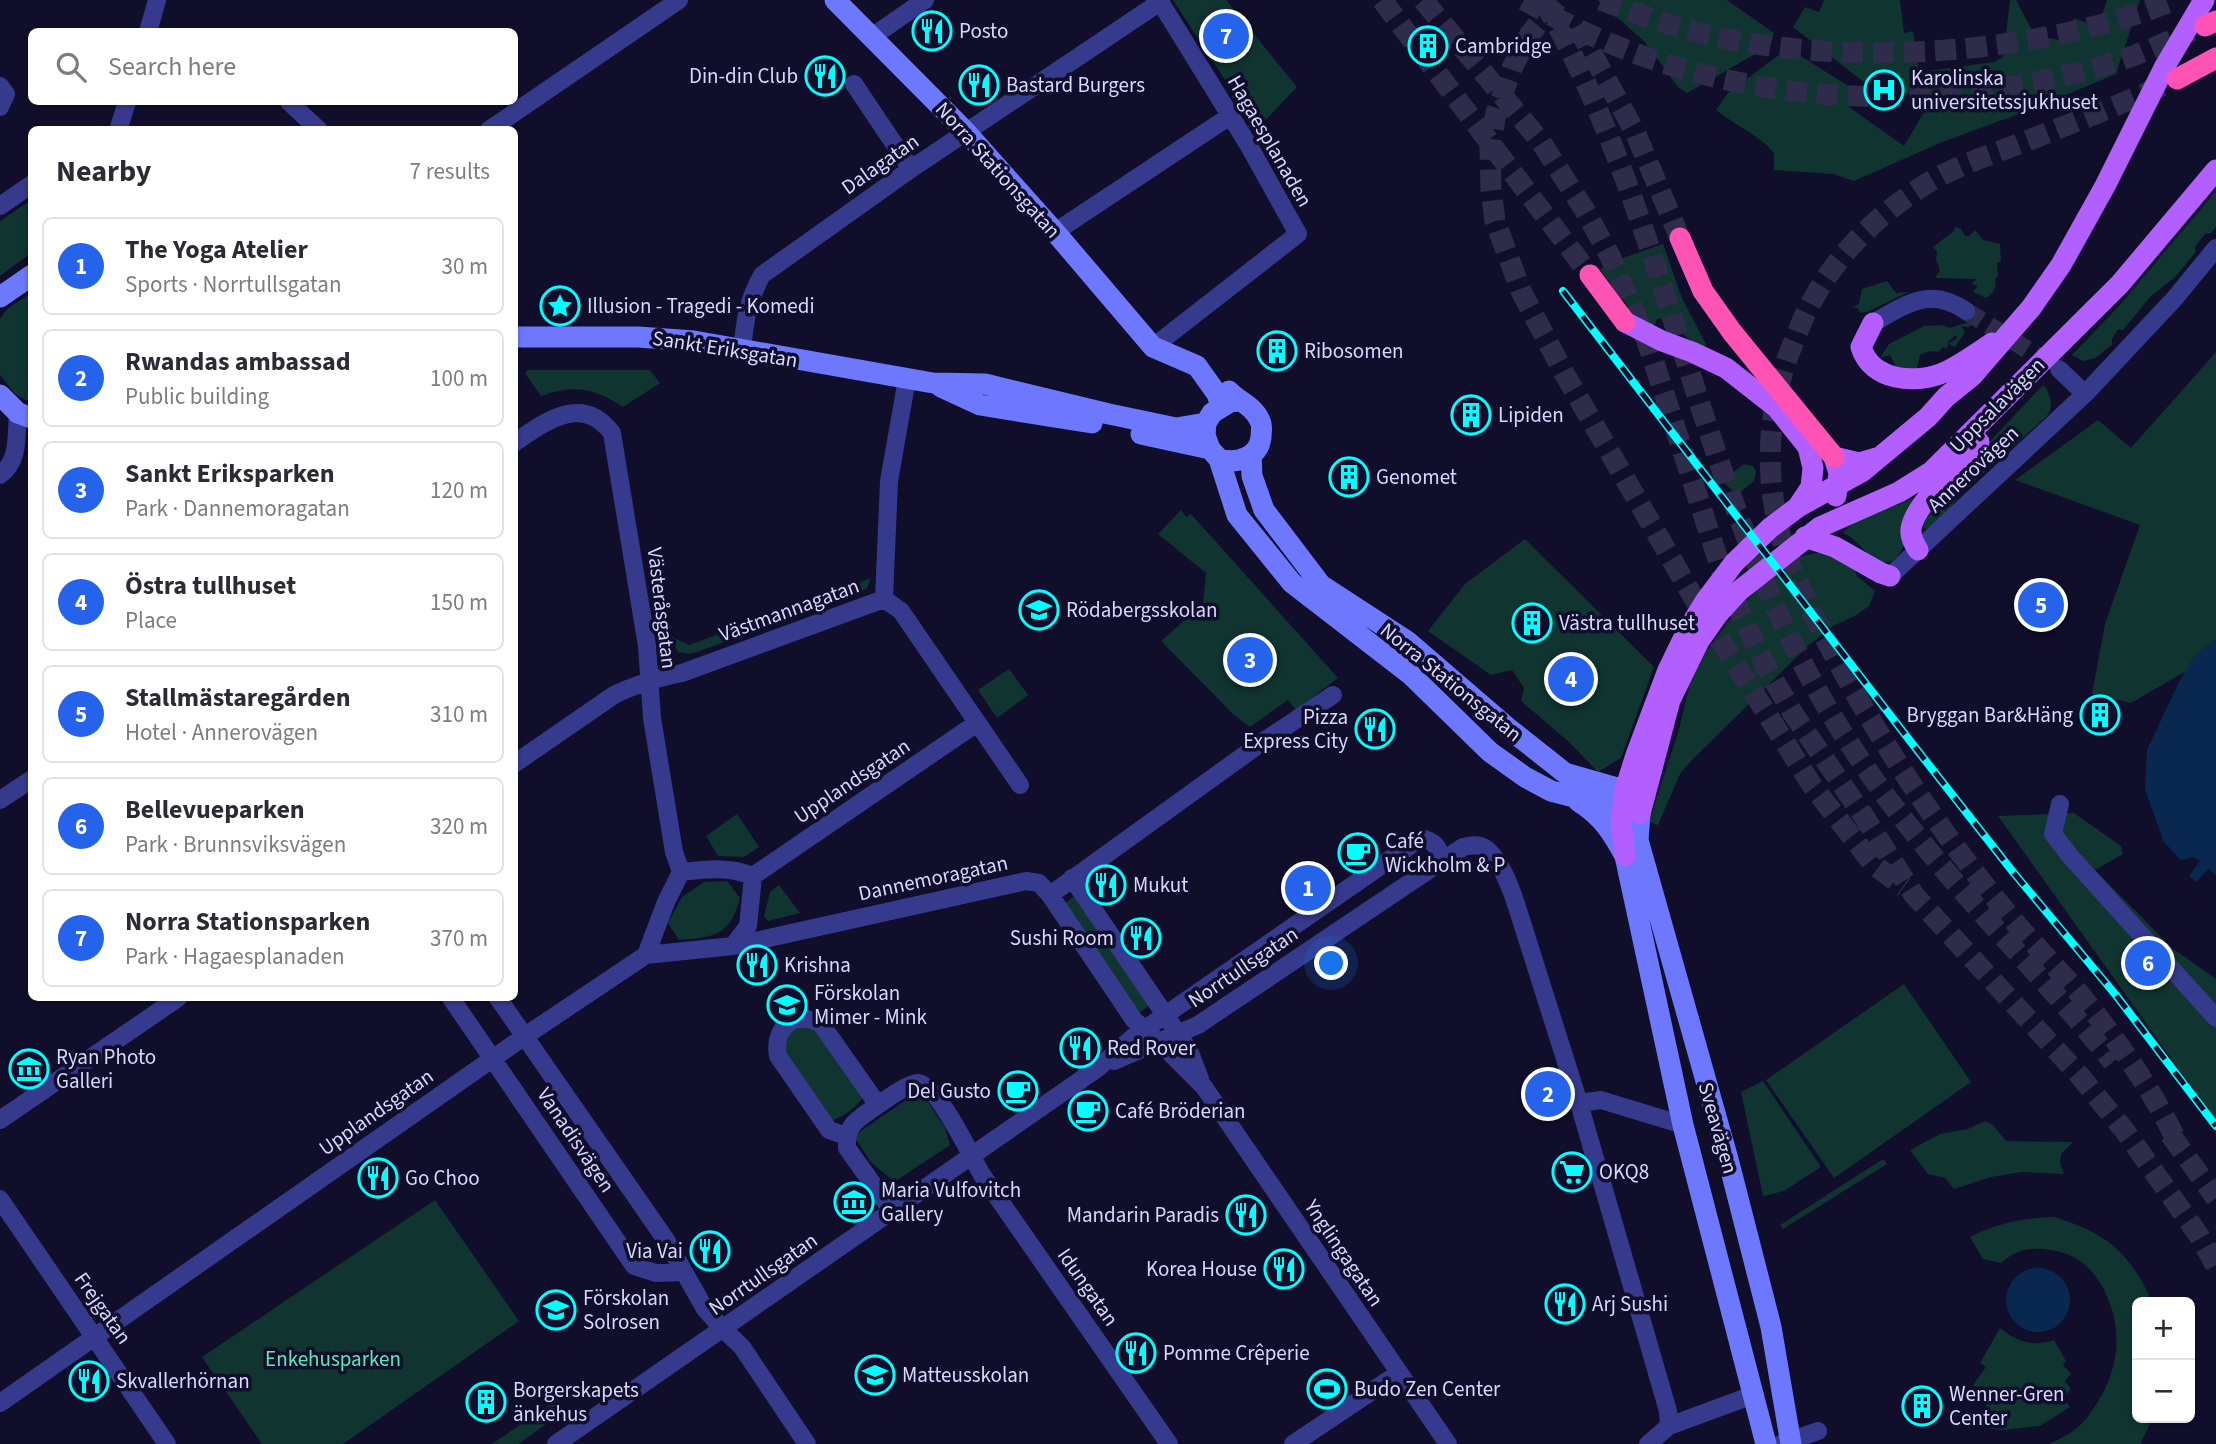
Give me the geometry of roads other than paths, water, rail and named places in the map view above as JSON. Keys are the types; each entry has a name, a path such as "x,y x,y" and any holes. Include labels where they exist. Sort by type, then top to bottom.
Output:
{"highway":[{"path":"2177,79 2216,58"},
{"path":"1680,237 1703,291 1732,332 1834,457"},
{"path":"1590,275 1625,322"}],"main road":[{"name":"Norra Stationsgatan","path":"835,0 966,132 1153,347 1198,366 1217,394 1230,404 1252,407 1262,423 1260,445 1251,455 1252,475 1264,510 1321,585 1407,641 1565,773 1590,781"},
{"name":"Uppsalavägen","path":"1633,802 1636,755 1668,670 1686,631 1706,600 1734,564 1770,528 1798,507 1863,471 1972,376 2031,308 2061,265 2105,186 2165,66 2204,0"},
{"name":"Uppsalavägen","path":"1633,802 1670,699 1705,631 1739,591 1813,532 1899,492 1931,472 2120,284 2216,170"},
{"path":"0,297 28,278"},
{"path":"1625,322 1726,368 1777,408 1808,447 1813,468 1811,487 1798,507"},
{"path":"1873,323 1861,347 1864,358 1873,368 1902,379 1943,373 2013,327"},
{"name":"Sankt Eriksgatan","path":"518,337 638,337 694,341 933,383 985,384 1176,428 1206,423"},
{"path":"1918,550 1912,541 1911,529 1920,507 1999,420 2033,368"},
{"name":"Sankt Eriksgatan","path":"933,383 980,405 1098,424 1215,454"},
{"path":"0,395 25,416"},
{"path":"1206,423 1212,413 1230,404"},
{"name":"Norra Stationsgatan","path":"1206,423 1205,435 1215,454 1237,515 1292,583 1411,675 1490,752 1525,777 1551,791 1570,796"},
{"path":"1215,454 1233,463 1251,455"},
{"path":"1834,457 1858,463 1881,456"},
{"path":"1834,457 1839,473 1834,508 1813,532 1835,547 1890,576"},
{"path":"1590,781 1609,779 1636,755"},
{"path":"1590,781 1633,802"},
{"path":"1570,796 1633,802"},
{"name":"Sveavägen","path":"1570,796 1596,812 1625,856 1683,1125 1766,1444"},
{"path":"1625,856 1621,821 1633,802"},
{"name":"Sveavägen","path":"1633,802 1638,840 1728,1159 1771,1327 1787,1443"}],"street":[{"path":"149,28 157,0"},
{"path":"495,126 679,0"},
{"path":"873,36 925,0"},
{"name":"Hagaesplanaden","path":"1153,347 1297,234 1160,1"},
{"name":"Dalagatan","path":"742,350 747,308 762,275 911,169 1160,1"},
{"path":"854,84 911,169"},
{"path":"0,86 6,94 0,107"},
{"path":"119,126 126,105"},
{"path":"292,105 315,126"},
{"path":"1055,232 1230,116"},
{"path":"0,206 28,187"},
{"name":"Annerovägen","path":"1890,576 2085,394 2175,298 2216,248"},
{"path":"1873,323 1911,301 1933,297 1949,300 1966,311"},
{"path":"2059,369 2085,394"},
{"name":"Västmannagatan","path":"518,761 614,695 648,680 682,673 884,599 889,481 906,379"},
{"name":"Västeråsgatan","path":"518,440 552,419 577,412 593,415 605,423 612,433 647,646 648,680 672,839 681,872"},
{"path":"0,475 8,470 15,456 25,416"},
{"path":"884,599 901,611 1020,785"},
{"path":"1049,895 1261,743 1333,695"},
{"name":"Upplandsgatan","path":"752,876 977,723"},
{"path":"0,800 28,782"},
{"path":"2060,804 2053,834 2216,1018"},
{"name":"Norrtullsgatan","path":"556,1444 1098,1068 1144,1029 1421,838 1430,840 1437,846 1440,863"},
{"name":"Norrtullsgatan","path":"1098,1068 1198,1025 1463,846 1476,845 1486,848 1510,887 1579,1103"},
{"path":"646,956 666,902 681,872 716,868 738,870 752,876 748,926 733,946"},
{"name":"Ynglingagatan","path":"1072,878 1189,1050 1203,1087"},
{"name":"Dannemoragatan","path":"646,956 733,946 1026,881 1039,883 1049,895"},
{"name":"Ynglingagatan","path":"1049,895 1135,1020 1203,1087 1448,1444"},
{"name":"Upplandsgatan","path":"0,1403 493,1058 646,956"},
{"path":"0,1120 174,1001"},
{"name":"Vanadisvägen","path":"453,1001 634,1266 656,1273 684,1272"},
{"name":"Vanadisvägen","path":"500,1001 666,1240 705,1309 742,1347 807,1444"},
{"path":"878,1105 821,1024 802,1018 781,1029 776,1043 778,1056 829,1129 846,1136 847,1148 892,1211"},
{"name":"Idungatan","path":"846,1136 848,1127 911,1084 919,1083 930,1089 971,1156 1169,1444"},
{"path":"1669,1426 1668,1411 1579,1103 1601,1100 1683,1125"},
{"name":"Frejgatan","path":"0,1199 167,1444"},
{"path":"1293,1444 1399,1373"},
{"path":"1648,1444 1669,1426 1754,1395"},
{"path":"1787,1443 1818,1431"}],"water":[{"path":"2216,639 2216,875 2208,869 2196,882 2189,876 2200,861 2194,857 2181,860 2164,842 2145,790 2147,750 2179,682 2194,657"},
{"path":"2038,1268 2061,1277 2070,1300 2061,1323 2038,1332 2015,1323 2006,1300 2015,1277"}],"tunnel":[{"path":"1382,0 1590,275"},
{"path":"1423,0 1541,142 1610,256 1647,341 1723,575 1765,665 1794,715 1914,895 2080,1076 2125,1131 2200,1237 2216,1266"},
{"path":"1524,0 1591,35 1673,66 1734,81 1796,91 1860,96 1923,96 2048,80 2119,61 2192,31"},
{"path":"1543,0 1583,76 1616,155 1756,562 1818,693 1866,769 1901,817 1943,869 2113,1062"},
{"path":"1601,0 1681,28 1738,41 1800,49 1865,53 1996,45 2060,34 2120,19 2175,0"},
{"path":"1557,1 1530,34 1512,68 1496,113 1490,147 1495,221 1521,291 1564,373 1695,600 1813,787 1874,865 1904,887"},
{"path":"1577,26 1635,132 1680,238"},
{"path":"2162,86 1946,173 1923,186 1873,224 1831,271 1804,316 1779,385 1772,426 1770,468 1778,526 1788,558 1823,634 1863,707 1931,813 1981,881 2112,1036 2137,1071 2178,1144"},
{"path":"1966,311 2055,367"},
{"path":"2170,1134 2216,1198"}],"railway":[{"path":"1563,291 1914,746 2013,872 2115,994 2216,1126"}],"place":[{"name":"Posto","path":"932,31"},
{"name":"Norra Stationsparken","path":"1226,36"},
{"name":"Cambridge","path":"1428,46"},
{"name":"Din-din Club","path":"825,76"},
{"name":"Bastard Burgers","path":"979,85"},
{"name":"Karolinska universitetssjukhuset","path":"1884,90"},
{"name":"Illusion - Tragedi - Komedi","path":"560,306"},
{"name":"Ribosomen","path":"1277,351"},
{"name":"Lipiden","path":"1471,415"},
{"name":"Genomet","path":"1349,477"},
{"name":"Stallmästaregården","path":"2041,605"},
{"name":"Rödabergsskolan","path":"1039,610"},
{"name":"Västra tullhuset","path":"1532,623"},
{"name":"Sankt Eriksparken","path":"1250,660"},
{"name":"Östra tullhuset","path":"1571,679"},
{"name":"Bryggan Bar&Häng","path":"2100,715"},
{"name":"Pizza Express City","path":"1375,729"},
{"name":"Café Wickholm & P","path":"1358,853"},
{"name":"Mukut","path":"1106,885"},
{"name":"The Yoga Atelier","path":"1308,888"},
{"name":"Sushi Room","path":"1141,938"},
{"name":"Bellevueparken","path":"2148,963"},
{"name":"Krishna","path":"757,965"},
{"name":"Förskolan Mimer - Mink","path":"787,1005"},
{"name":"Red Rover","path":"1080,1048"},
{"name":"Ryan Photo Galleri","path":"29,1069"},
{"name":"Del Gusto","path":"1018,1091"},
{"name":"Rwandas ambassad","path":"1548,1094"},
{"name":"Café Bröderian","path":"1088,1111"},
{"name":"OKQ8","path":"1572,1172"},
{"name":"Go Choo","path":"378,1178"},
{"name":"Maria Vulfovitch Gallery","path":"854,1202"},
{"name":"Mandarin Paradis","path":"1246,1215"},
{"name":"Via Vai","path":"710,1251"},
{"name":"Korea House","path":"1284,1269"},
{"name":"Arj Sushi","path":"1565,1304"},
{"name":"Förskolan Solrosen","path":"556,1310"},
{"name":"Pomme Crêperie","path":"1136,1353"},
{"name":"Matteusskolan","path":"875,1375"},
{"name":"Skvallerhörnan","path":"89,1381"},
{"name":"Budo Zen Center","path":"1327,1389"},
{"name":"Borgerskapets änkehus","path":"486,1402"},
{"name":"Wenner-Gren Center","path":"1922,1406"}],"park label":[{"name":"Enkehusparken","path":"333,1359"}]}
